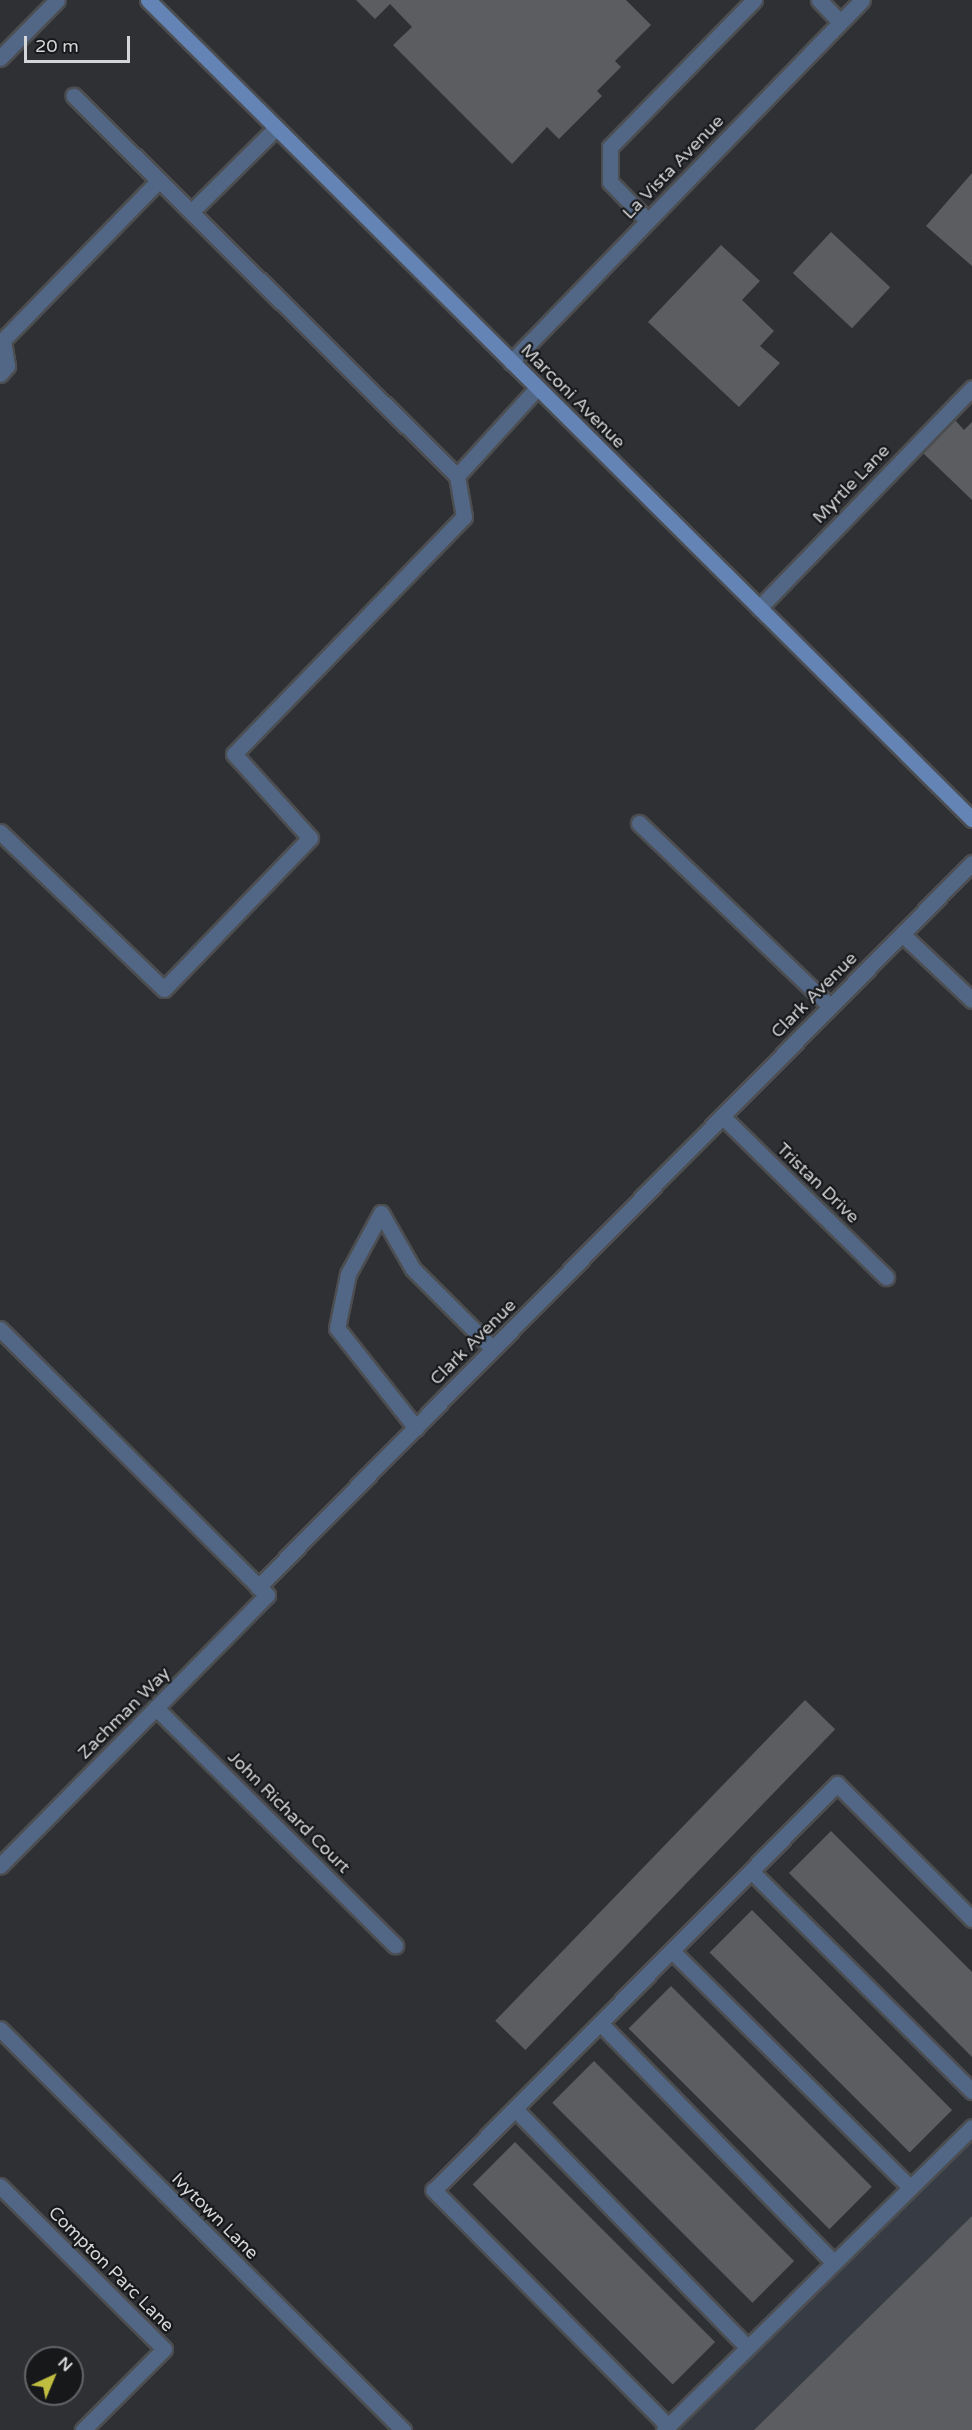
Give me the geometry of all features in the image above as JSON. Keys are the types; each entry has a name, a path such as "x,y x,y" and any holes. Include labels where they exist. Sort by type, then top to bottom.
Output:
{"main road":[{"name":"Marconi Avenue","path":"154,2 276,128 972,819"}],"street":[{"path":"0,58 57,0"},
{"path":"648,221 610,182 610,147 754,0"},
{"path":"819,0 840,22"},
{"name":"La Vista Avenue","path":"511,362 862,0"},
{"path":"0,832 164,989 310,838 234,754 464,517 457,476 74,96"},
{"path":"191,212 276,128"},
{"path":"0,374 7,366 3,340 159,180"},
{"path":"457,476 537,388"},
{"name":"Myrtle Lane","path":"759,608 972,388"},
{"path":"639,824 830,1006"},
{"name":"Clark Avenue","path":"258,1587 972,863"},
{"path":"902,934 972,1000"},
{"name":"Tristan Drive","path":"722,1116 886,1277"},
{"path":"416,1428 337,1328 348,1274 381,1213 413,1269 493,1349"},
{"path":"0,1329 258,1587"},
{"name":"Zachman Way","path":"0,1866 267,1596 258,1587"},
{"name":"John Richard Court","path":"156,1708 395,1945"},
{"path":"972,1918 837,1784 434,2190 665,2427 972,2127"},
{"path":"751,1871 972,2091"},
{"path":"672,1951 910,2187"},
{"path":"600,2023 833,2262"},
{"name":"Ivytown Lane","path":"0,2029 403,2430"},
{"path":"515,2109 746,2346"},
{"name":"Compton Parc Lane","path":"0,2186 164,2349 84,2430"}],"shaded area":[{"path":"972,2137 972,2430 665,2430"}],"building":[{"path":"356,0 626,0 651,25 615,61 621,67 597,91 602,96 559,139 547,127 512,164 393,45 412,27 390,4 375,19"},
{"path":"972,173 972,266 926,226"},
{"path":"831,232 890,287 852,328 793,273"},
{"path":"721,245 760,281 742,300 774,331 760,346 780,363 739,407 648,322"},
{"path":"955,420 964,430 972,422 972,500 923,453"},
{"path":"805,1700 835,1729 525,2050 495,2021"},
{"path":"831,1831 972,1972 972,2057 789,1873"},
{"path":"752,1910 952,2110 910,2153 710,1952"},
{"path":"671,1986 872,2187 829,2229 629,2028"},
{"path":"594,2061 794,2261 752,2303 552,2103"},
{"path":"515,2142 715,2342 673,2385 473,2184"},
{"path":"972,2216 972,2430 754,2430"}]}
